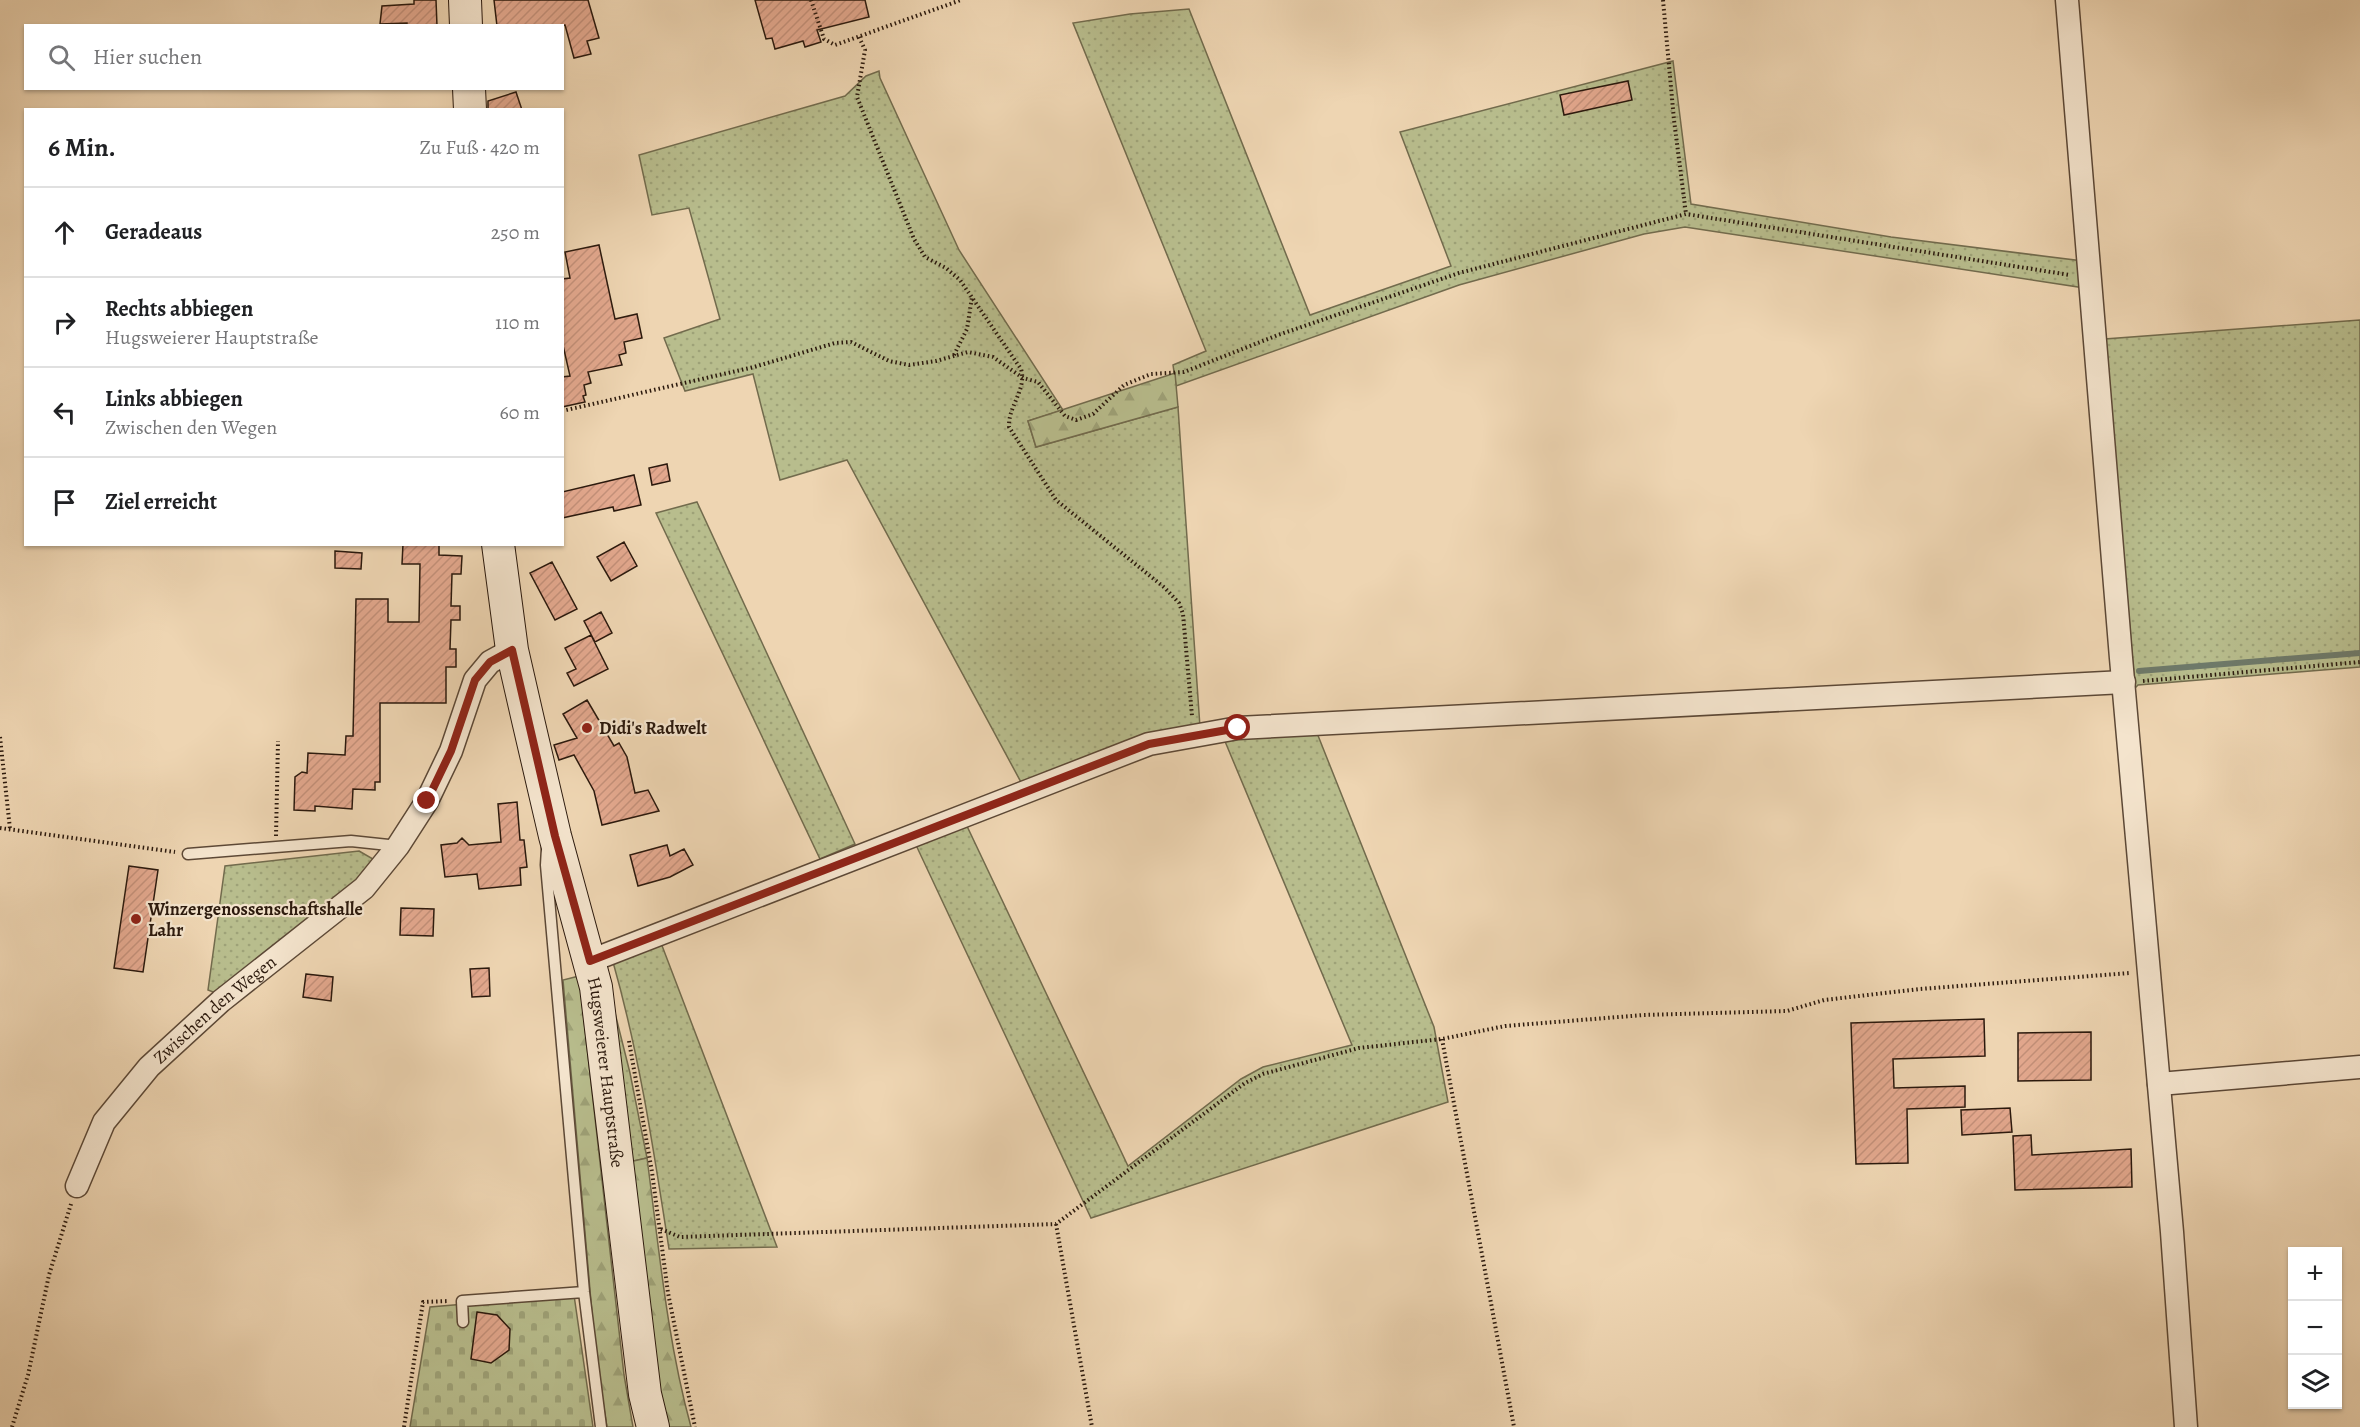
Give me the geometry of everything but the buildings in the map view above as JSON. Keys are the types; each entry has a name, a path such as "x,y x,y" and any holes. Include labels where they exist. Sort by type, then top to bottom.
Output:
{"street":[{"path":"465,0 466,24"},
{"path":"2067,0 2186,1427"},
{"path":"469,90 470,108"},
{"name":"Hugsweierer Hauptstraße","path":"498,546 512,650 555,836 590,961 597,999 645,1394 653,1427"},
{"name":"Zwischen den Wegen","path":"77,1186 104,1122 149,1067 221,1001 364,888 398,846 427,801 451,751 475,680 490,662 512,650"},
{"path":"590,961 1149,744 1193,735 1238,728 2124,682"},
{"path":"2159,1084 2360,1067"}],"lane":[{"path":"555,836 546,850 546,865 584,1292 601,1427"},
{"path":"188,854 351,841 398,846"},
{"path":"463,1322 462,1301 584,1292"}],"path":[{"path":"811,0 824,39 835,45 961,0"},
{"path":"1663,0 1674,120 1686,214"},
{"path":"859,37 865,51 857,97 914,239 925,256 960,280 1010,350 1023,378 1008,417 1009,427 1056,500 1165,588 1179,603 1183,614 1193,735"},
{"path":"564,411 754,367 834,343 851,342 889,361 909,365 936,361 968,352 993,357 1023,378 1038,382 1065,416 1076,420 1093,414 1124,385 1151,374 1184,372 1278,334 1460,273 1686,214 2091,278"},
{"path":"954,355 967,329 972,297"},
{"path":"2124,682 2360,662"},
{"path":"0,737 10,829"},
{"path":"276,848 278,741"},
{"path":"0,828 188,854"},
{"path":"661,1229 680,1237 1056,1224 1214,1105 1263,1074 1359,1048 1442,1039 1505,1026 1644,1015 1786,1011 1824,1000 1920,989 2148,972"},
{"path":"628,1037 661,1229 668,1293 694,1427"},
{"path":"1442,1039 1514,1427"},
{"path":"12,1427 28,1375 49,1275 77,1186"},
{"path":"1056,1224 1092,1427"},
{"path":"404,1427 423,1302 462,1301"}],"green space":[{"path":"1189,9 1310,315 1451,266 1400,132 1673,61 1691,204 1891,237 2083,261 2085,288 1685,227 1644,234 1459,285 1176,386 1173,365 1206,351 1073,23 1130,14"},
{"path":"879,71 880,78 959,250 1063,410 1028,421 1036,447 1178,407 1200,727 1022,784 847,460 780,480 753,374 685,391 664,338 720,319 689,208 652,215 639,155 845,96 866,76"},
{"path":"2360,320 2360,667 2138,685 2135,688 2105,339"},
{"path":"1175,373 1178,407 1036,447 1028,421"},
{"path":"697,502 855,844 820,859 656,513"},
{"path":"1317,733 1434,1027 1448,1102 1091,1218 915,843 965,822 1128,1166 1241,1079 1263,1067 1352,1045 1224,739"},
{"path":"359,851 373,859 375,864 346,897 218,994 208,990 225,866"},
{"path":"661,943 777,1247 669,1249 639,1069 613,962"},
{"path":"579,976 624,1375 633,1427 607,1427 596,1359 563,980"},
{"path":"606,977 630,1073 647,1158 629,1162"},
{"path":"647,1158 670,1327 691,1427 666,1427 652,1366 629,1162"},
{"path":"574,1295 593,1427 410,1427 430,1307"}],"waterway":[{"path":"2139,671 2360,653"}],"place":[{"name":"Didi's Radwelt","path":"587,728"},
{"name":"Winzergenossenschaftshalle Lahr","path":"136,919"}],"route":[{"path":"427,801 451,751 475,680 490,662 512,650 555,836 590,961 1149,744 1238,728"}]}
